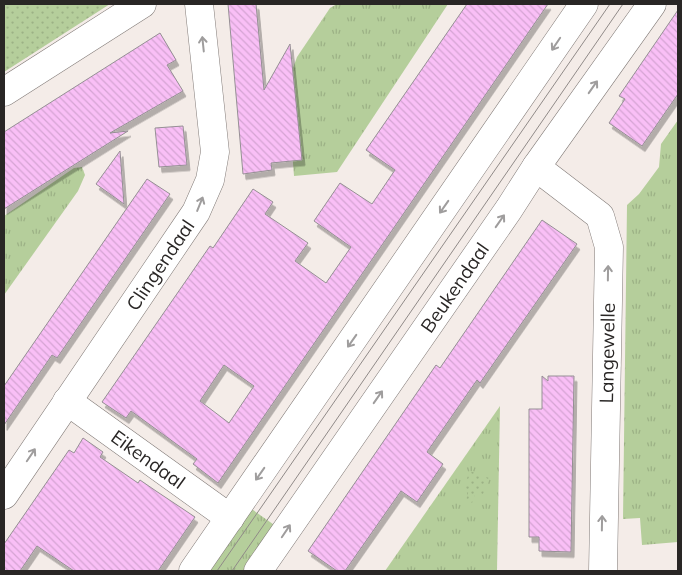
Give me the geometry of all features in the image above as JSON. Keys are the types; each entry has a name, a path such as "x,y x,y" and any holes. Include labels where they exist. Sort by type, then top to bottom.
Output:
{"street":[{"path":"4,92 142,4"},
{"name":"Clingendaal","path":"4,495 196,212 210,180 215,152 199,4"},
{"path":"193,571 584,4"},
{"name":"Beukendaal","path":"258,571 509,209 536,167 652,4"},
{"name":"Langewelle","path":"536,167 600,216 609,247 603,571"},
{"name":"Eikendaal","path":"68,402 230,518"}],"green space":[{"path":"4,4 110,4 4,72"},
{"path":"337,4 448,4 337,172 294,176 287,85 297,57 330,8"},
{"path":"678,120 678,542 642,545 640,518 623,519 627,205 639,194 659,167 661,144"},
{"path":"82,167 85,175 78,191 4,295 4,216 74,168"},
{"path":"500,406 497,571 385,571"},
{"path":"470,471 489,478 482,497 475,495 472,503 466,500 469,490 463,488"},
{"path":"246,505 280,529 251,571 200,571"}],"building":[{"path":"228,4 256,4 264,90 290,44 302,160 271,163 272,170 243,174"},
{"path":"467,4 548,4 218,483 193,464 197,459 131,411 126,418 102,402 210,246 213,248 253,189 273,202 265,214 308,243 295,261 326,283 351,247 314,221 340,183 372,204 395,170 366,150","holes":["224,365 254,386 229,423 200,401"]},
{"path":"678,10 678,94 642,146 609,123 625,99 619,96"},
{"path":"160,33 176,60 167,65 183,91 110,133 128,131 4,209 4,132"},
{"path":"183,126 187,165 159,167 155,128"},
{"path":"120,151 124,204 96,184"},
{"path":"147,179 170,194 57,358 52,355 4,425 4,386"},
{"path":"542,220 577,244 480,383 477,380 427,452 443,464 417,502 401,491 345,571 337,571 308,551 436,365 440,368"},
{"path":"542,376 548,381 548,376 574,376 571,552 539,551 539,537 529,537 529,409 542,409"},
{"path":"83,438 103,452 100,457 138,483 140,480 195,517 158,571 74,571 37,546 20,571 4,571 4,544 69,450 74,453"}],"tram line":[{"path":"217,571 610,4"},
{"path":"232,571 623,4"}]}
